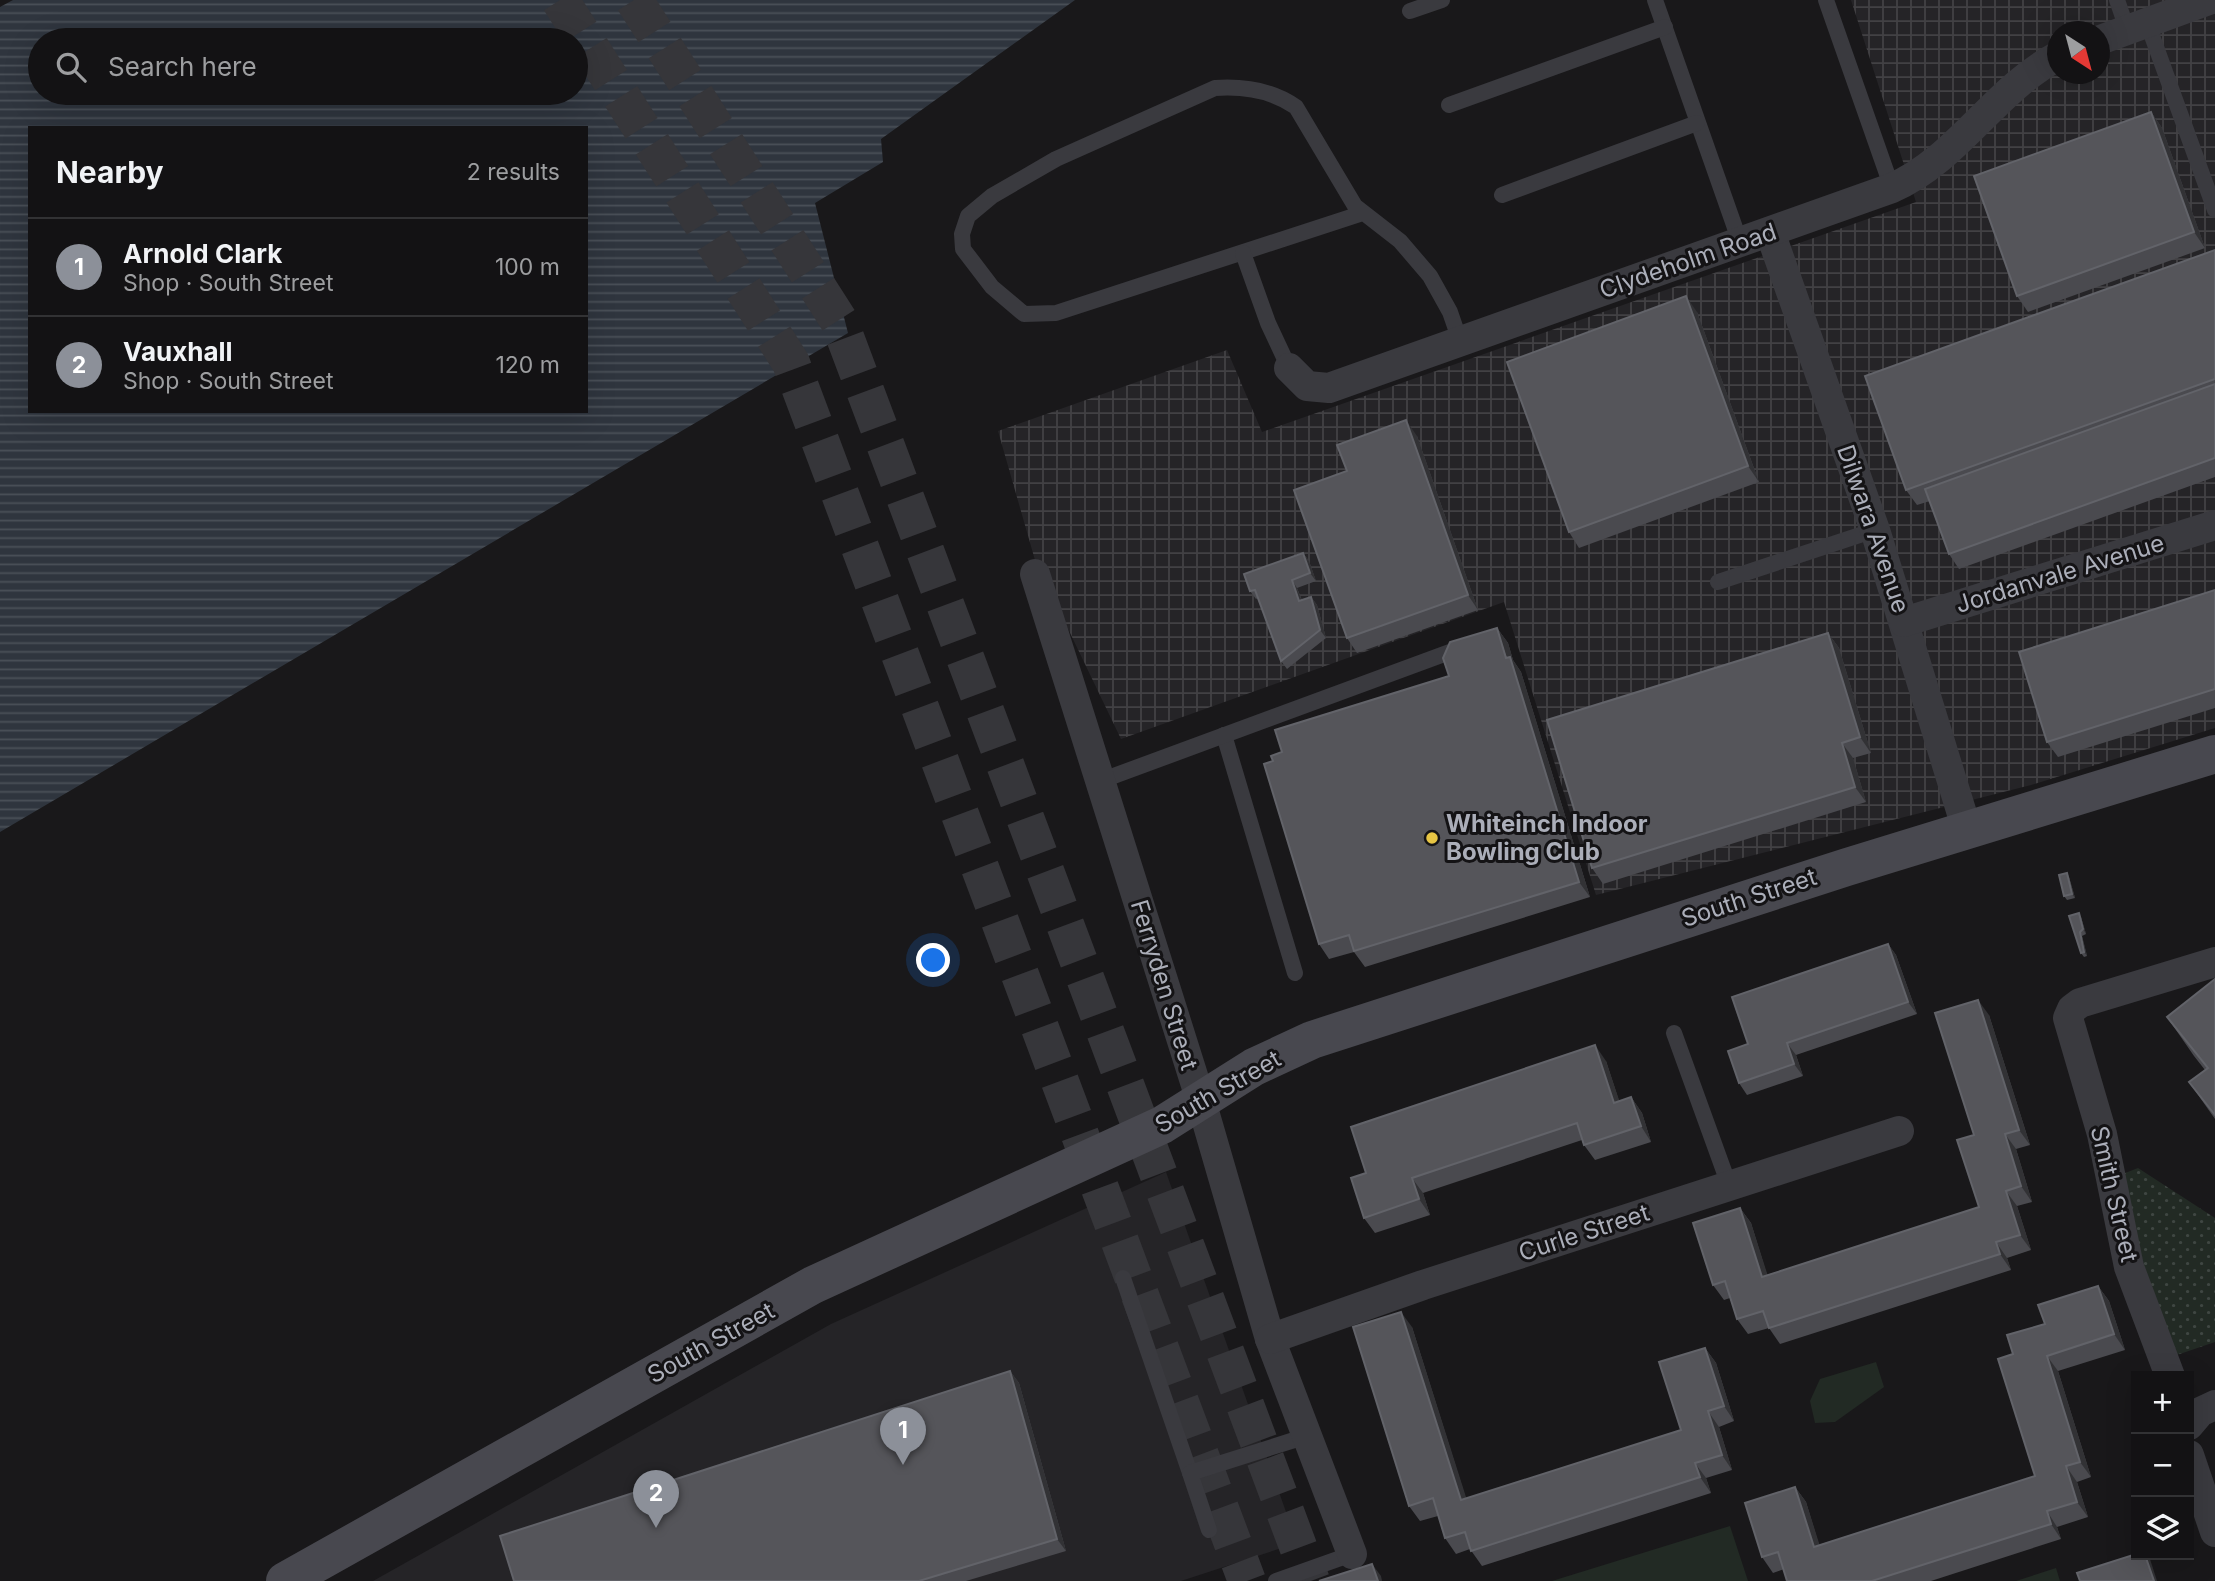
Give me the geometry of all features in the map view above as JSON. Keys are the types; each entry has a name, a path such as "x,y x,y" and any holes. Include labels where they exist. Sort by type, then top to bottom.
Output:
{"street":[{"path":"2110,36 2208,0"},
{"name":"Clydeholm Road","path":"1289,368 1307,386 1329,387 1892,188 1936,161 2022,80 2047,63"},
{"name":"Dilwara Avenue","path":"1770,232 1875,530 1967,830"},
{"name":"Jordanvale Avenue","path":"1904,622 2215,525"},
{"name":"Ferryden Street","path":"1035,574 1201,1101 1270,1339 1352,1554"},
{"name":"South Street","path":"285,1581 823,1280 1147,1132 1254,1067 1312,1040 1371,1018 2215,754"},
{"name":"Smith Street","path":"2168,1371 2129,1267 2102,1134 2069,1026 2072,1009 2090,1000 2215,962"},
{"name":"Curle Street","path":"1270,1339 1415,1287 1899,1130"},
{"path":"2194,1419 2200,1412 2215,1405"},
{"path":"2194,1470 2215,1532"}],"lane":[{"path":"1410,11 1442,0"},
{"path":"1655,0 1740,242"},
{"path":"1826,0 1892,188"},
{"path":"2117,0 2137,25 2215,210"},
{"path":"1448,105 1665,27"},
{"path":"1363,213 1056,313 1038,316 1024,314 992,287 963,249 962,234 968,216 976,207 1056,159 1199,93 1235,86 1282,97 1296,107 1349,197 1363,213 1400,241 1423,267 1442,296 1460,341"},
{"path":"1502,195 1698,123"},
{"path":"1243,253 1268,323 1289,368"},
{"path":"1718,582 1875,530"},
{"path":"1100,781 1484,639"},
{"path":"1224,735 1295,973"},
{"path":"1674,1033 1729,1185"},
{"path":"1123,1278 1209,1530"},
{"path":"1190,1473 1307,1436"},
{"path":"1276,1581 1352,1554"}],"shaded area":[{"path":"13,0 1075,0 881,139 883,162 815,203 848,333 0,832 0,7"},
{"path":"1851,0 2215,0 2215,728 2031,785 1596,895 1504,602 1121,739 1035,560 998,431 1227,350 1262,432 1916,202"},
{"path":"2138,1168 2215,1218 2215,1342 2168,1358 2110,1179"},
{"path":"1166,1172 1297,1543 1181,1581 373,1581 831,1324"},
{"path":"1876,1362 1884,1387 1835,1422 1815,1423 1810,1401 1820,1379"},
{"path":"1730,1526 1748,1581 1552,1581"},
{"path":"2056,1568 2060,1581 2016,1581"}],"building":[{"path":"2151,112 2194,232 2017,296 1974,176"},
{"path":"2215,250 2215,379 1906,490 1865,376"},
{"path":"1686,296 1748,466 1569,532 1507,362"},
{"path":"2215,384 2215,458 1949,554 1925,489"},
{"path":"1406,420 1468,595 1347,638 1294,490 1347,471 1337,445"},
{"path":"1303,553 1310,573 1292,580 1299,601 1311,597 1320,630 1281,661 1255,590 1250,591 1244,574"},
{"path":"2215,590 2215,689 2047,742 2019,652"},
{"name":"Whiteinch Indoor Bowling Club","path":"1497,628 1506,658 1510,657 1579,882 1354,951 1349,935 1319,944 1264,764 1273,761 1271,756 1282,752 1275,730 1449,676 1443,658 1450,642"},
{"path":"1828,633 1860,737 1842,743 1855,787 1592,868 1547,720"},
{"path":"2067,873 2072,894 2064,896 2059,875"},
{"path":"2079,913 2083,929 2080,932 2084,952 2081,953 2069,916"},
{"path":"1888,944 1908,1002 1787,1043 1794,1064 1739,1083 1728,1051 1748,1044 1732,997"},
{"path":"2215,979 2215,1115 2189,1082 2208,1068 2167,1017"},
{"path":"1978,1000 2019,1130 2005,1134 2021,1186 2006,1191 2020,1235 1996,1242 2000,1254 1769,1328 1763,1311 1737,1319 1725,1281 1713,1285 1693,1223 1740,1208 1762,1277 1979,1207 1957,1140 1974,1135 1935,1013"},
{"path":"1595,1045 1614,1103 1631,1097 1641,1126 1584,1145 1577,1123 1412,1178 1419,1199 1364,1218 1351,1178 1366,1173 1351,1127"},
{"path":"2098,1286 2114,1334 2047,1356 2080,1462 2066,1466 2077,1502 2047,1511 2051,1524 1872,1581 1787,1581 1778,1552 1762,1557 1745,1503 1795,1487 1814,1547 2035,1476 1998,1359 2013,1354 2007,1335 2045,1324 2038,1305"},
{"path":"1401,1312 1461,1500 1681,1430 1659,1362 1705,1348 1724,1406 1708,1411 1722,1455 1695,1463 1700,1477 1471,1551 1465,1532 1445,1538 1433,1498 1409,1506 1353,1327"},
{"path":"1010,1371 1057,1539 919,1581 514,1581 500,1536"},
{"path":"2131,1556 2131,1560 2147,1560 2154,1581 2080,1581 2077,1573"},
{"path":"1372,1564 1378,1581 1319,1581"}],"tunnel":[{"path":"560,0 578,28"},
{"path":"634,0 839,321 1311,1581"},
{"path":"588,44 791,363 1247,1581"}],"place":[{"name":"Whiteinch Indoor Bowling Club","path":"1432,838"},
{"name":"Arnold Clark","path":"903,1465"},
{"name":"Vauxhall","path":"656,1528"}]}
